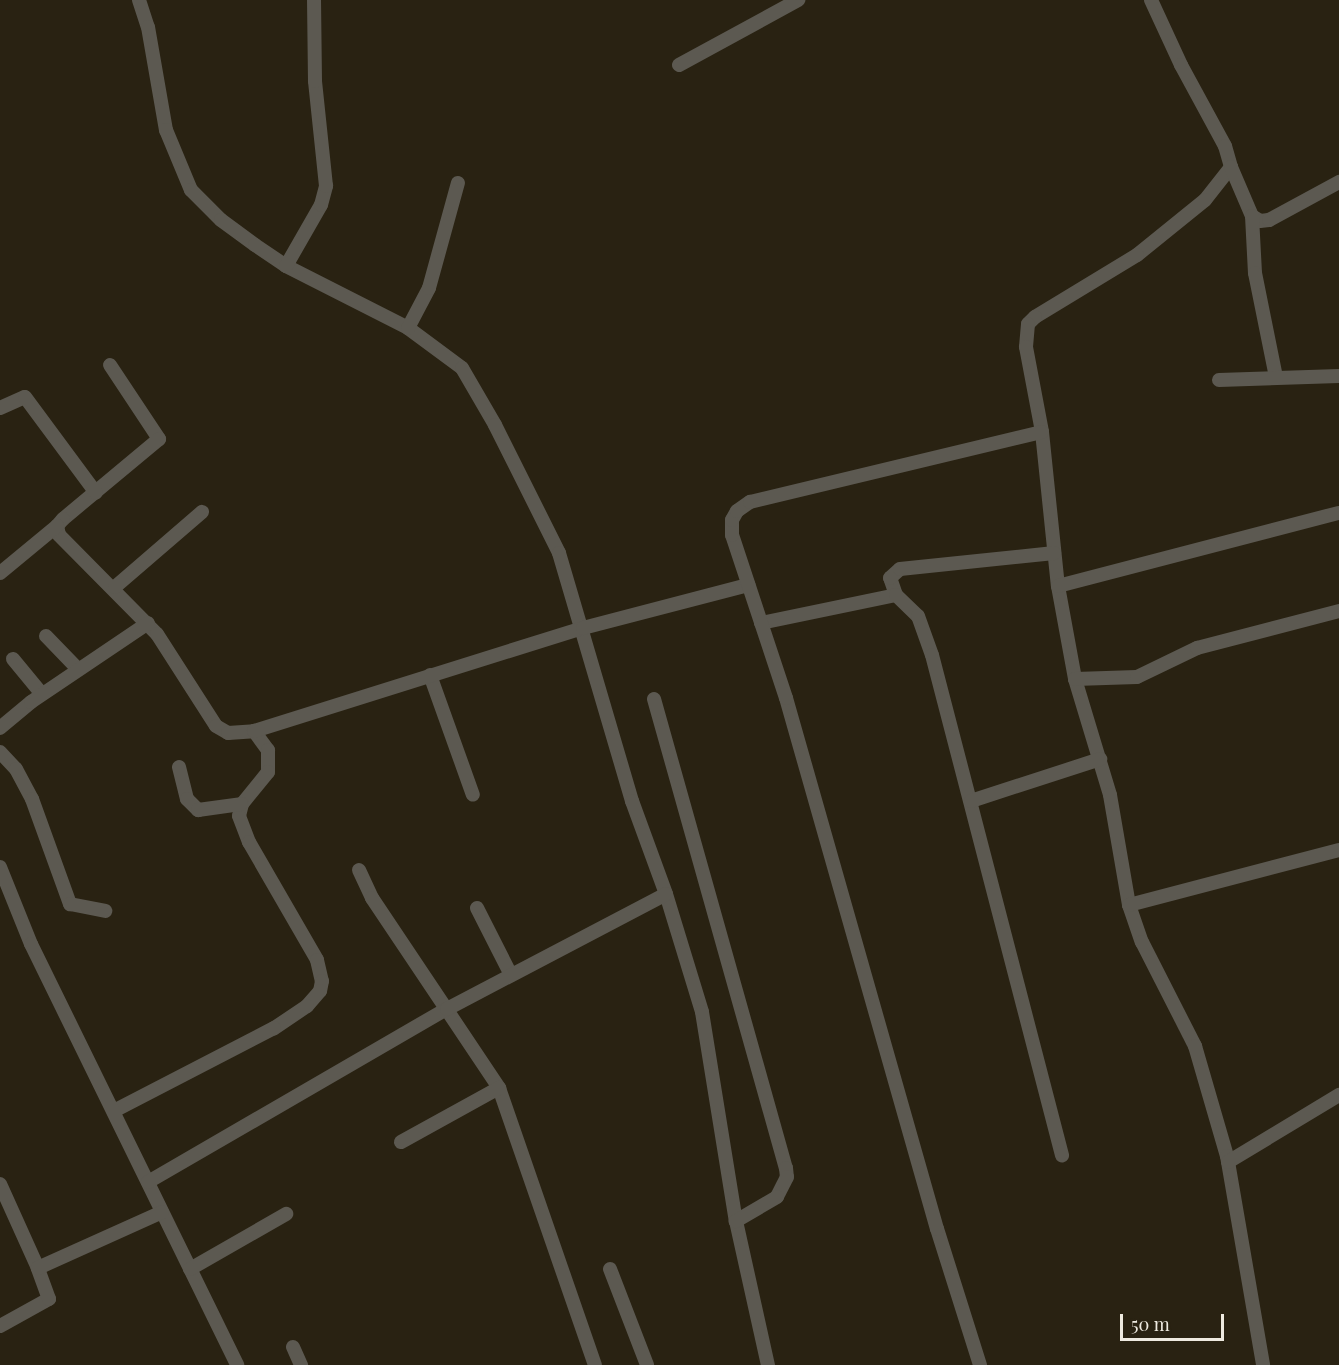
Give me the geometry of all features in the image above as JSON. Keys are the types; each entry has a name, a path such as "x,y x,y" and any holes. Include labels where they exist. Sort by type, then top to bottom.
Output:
{"street":[{"path":"140,0 148,27 166,130 191,190 221,220 286,266 408,328 462,368 476,388 568,574 632,801 666,894 708,1037 736,1221 768,1365"},
{"path":"286,266 321,204 326,186 315,81 314,0"},
{"path":"679,64 798,0"},
{"path":"1153,1 1181,65 1225,146 1231,167 1252,216 1255,273 1276,377"},
{"path":"1231,167 1205,200 1137,255 1028,324 1026,347 1042,432 1058,586 1075,679 1100,759 1129,905 1142,942 1195,1046 1228,1162 1263,1365"},
{"path":"1252,216 1260,221 1269,220 1339,182"},
{"path":"408,328 429,288 458,183"},
{"path":"0,573 96,493 159,436 110,364"},
{"path":"1219,380 1276,377 1317,379 1339,376"},
{"path":"0,408 25,397 96,493"},
{"path":"980,1365 937,1229 845,897 732,535 732,520 750,502 1042,432"},
{"path":"115,587 202,512"},
{"path":"1058,586 1339,513"},
{"path":"57,526 64,543 115,587 148,623 216,726 228,733 254,731 583,628 748,585"},
{"path":"1054,553 900,569 890,578 896,595 922,625 971,801 1062,1155"},
{"path":"761,623 896,595"},
{"path":"1075,679 1137,677 1197,648 1339,610"},
{"path":"0,728 42,694 148,623"},
{"path":"46,636 78,669"},
{"path":"13,659 42,694"},
{"path":"430,675 472,795"},
{"path":"654,699 786,1167 787,1177 777,1197 736,1221"},
{"path":"114,1111 274,1028 307,1006 320,991 322,973 316,960 249,842 239,816 242,804 271,766 268,750 254,731"},
{"path":"0,752 16,769 32,799 70,904 105,911"},
{"path":"971,801 1100,759"},
{"path":"179,767 187,799 198,810 242,804"},
{"path":"1129,905 1339,850"},
{"path":"0,867 31,944 237,1365"},
{"path":"359,870 372,897 499,1088 595,1365"},
{"path":"148,1182 447,1009 666,894"},
{"path":"477,908 511,975"},
{"path":"401,1142 499,1088"},
{"path":"1228,1162 1339,1095"},
{"path":"0,1184 38,1268 49,1299 0,1326"},
{"path":"38,1268 162,1212"},
{"path":"190,1269 286,1214"},
{"path":"610,1269 647,1365"},
{"path":"293,1347 301,1365"}]}
